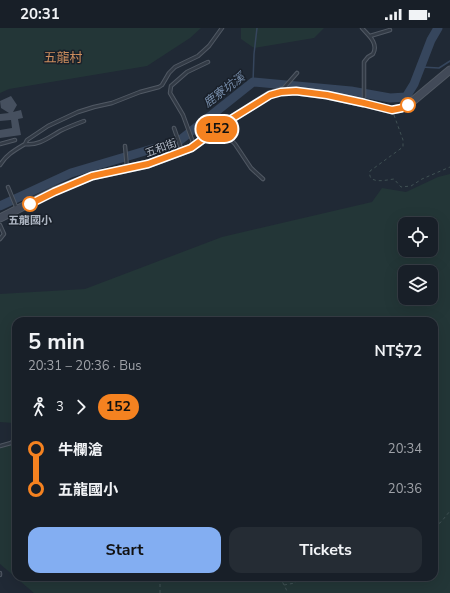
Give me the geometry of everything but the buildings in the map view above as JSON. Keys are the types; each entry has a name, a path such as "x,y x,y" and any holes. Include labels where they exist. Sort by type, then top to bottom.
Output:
{"street":[{"path":"392,110 408,105 450,70"},
{"name":"五和街","path":"0,218 54,192 92,176 148,164 191,148 270,95 281,92 304,92 364,103 392,110"}],"lane":[{"path":"0,165 3,159 48,126 78,112 112,103 140,92 159,87 175,67 198,56 209,46 222,28"},
{"path":"362,28 373,41 375,52 364,62 364,103"},
{"path":"370,36 390,30"},
{"path":"194,146 184,119 170,93 171,86 187,72 208,62"},
{"path":"281,92 297,72"},
{"path":"25,144 31,145 38,143 60,131 84,121"},
{"path":"174,128 182,152"},
{"path":"219,128 235,144 251,168 263,179"},
{"path":"0,144 15,140"},
{"path":"125,146 127,169"},
{"path":"8,187 17,210"},
{"path":"0,226 4,234 0,239"},
{"path":"0,446 12,442"}],"path":[{"path":"392,110 403,140 403,147 370,172 369,175 371,179 375,181 394,179 401,187 411,186 422,179 450,167"},
{"path":"438,524 450,511"},
{"path":"160,581 160,593"},
{"path":"282,581 288,593"},
{"path":"284,585 295,581"}],"shaded area":[{"path":"0,28 201,28 190,38 147,66 9,89 0,93"},
{"path":"241,28 324,28 314,38 254,48 241,39"},
{"path":"450,174 450,593 34,593 20,581 438,581 438,317 12,317 12,423 0,422 0,294 85,289 222,237 372,202 382,188 406,192 438,177"},
{"path":"12,442 12,574 0,564 0,447"}],"waterway":[{"path":"253,82 257,28"},
{"name":"鹿寮坑溪","path":"0,206 71,173 179,141 253,82 351,91 390,98 406,97 414,84 431,40 438,28"},
{"path":"421,67 439,68 450,61"}],"bus line":[{"name":"152","path":"30,204 92,176 148,164 191,148 228,121 270,95 281,92 296,91 327,95 392,110 408,105"}],"place":[{"name":"五龍國小","path":"30,204"}],"district":[{"name":"五龍村","path":"63,58"}]}
